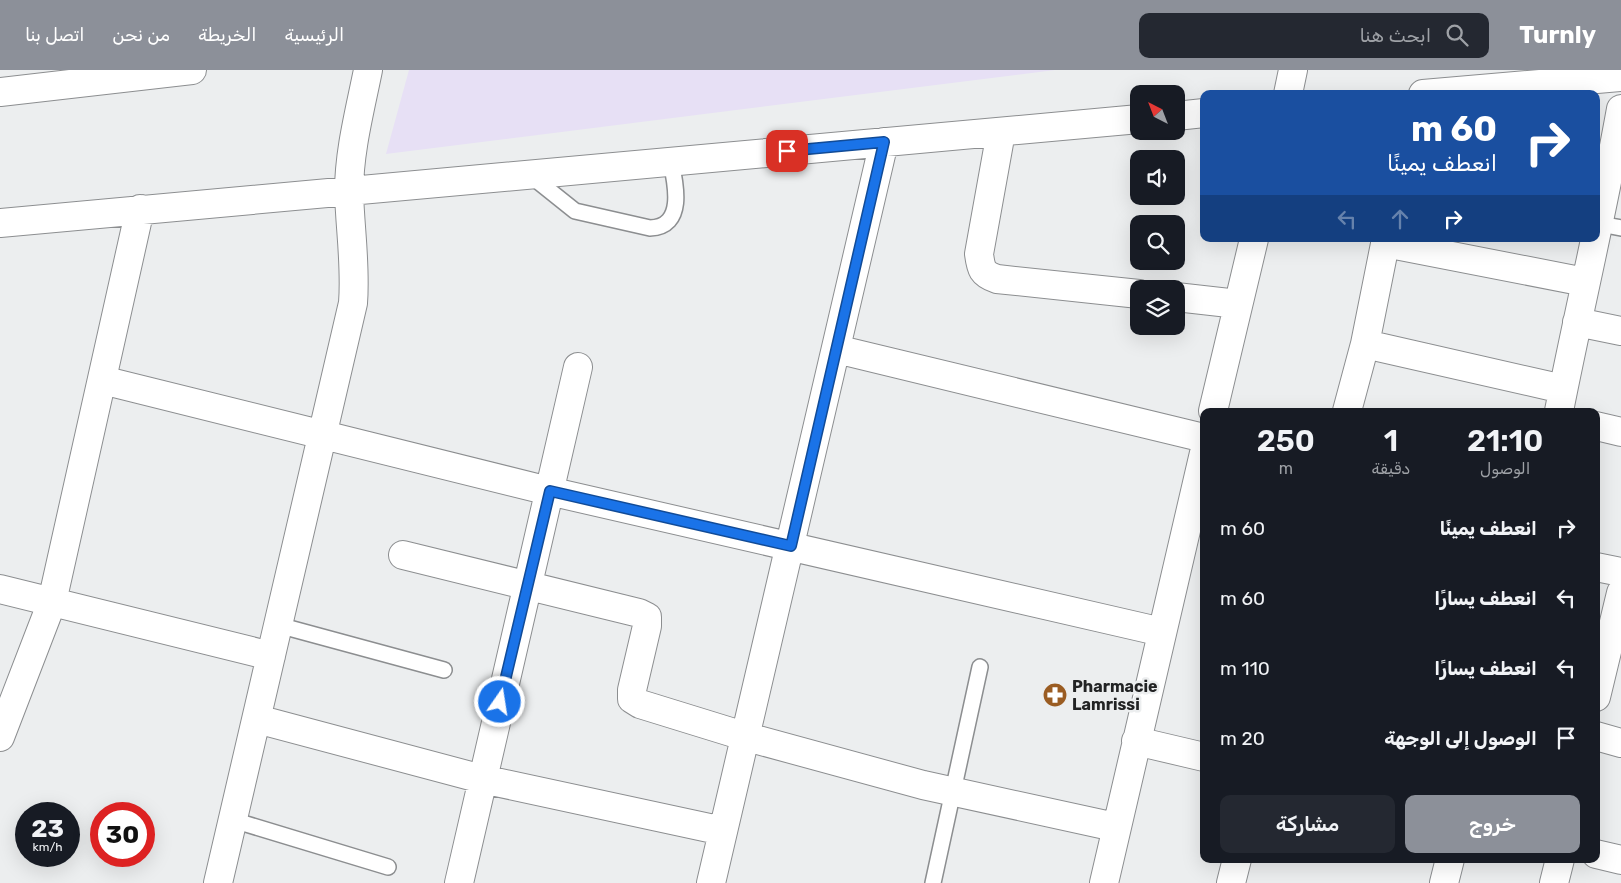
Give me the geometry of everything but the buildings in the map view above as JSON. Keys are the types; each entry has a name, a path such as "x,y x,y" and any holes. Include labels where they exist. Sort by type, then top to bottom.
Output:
{"street":[{"path":"0,92 192,70"},
{"path":"218,883 353,303 355,280 349,190 356,127 368,70"},
{"path":"1289,90 1293,70"},
{"path":"1470,90 1621,77"},
{"path":"1365,344 1561,400 1585,282 1611,226 1621,109"},
{"path":"1185,115 1200,113"},
{"path":"0,222 1130,120"},
{"path":"1001,132 979,254 981,269 985,275 997,279 1130,293"},
{"path":"711,883 747,736 884,142"},
{"path":"0,737 52,602 140,209"},
{"path":"1215,408 1253,242"},
{"path":"1348,408 1365,344 1385,242"},
{"path":"1390,242 1585,282"},
{"path":"1185,298 1238,304"},
{"path":"1577,322 1621,331"},
{"path":"836,349 1200,437"},
{"path":"459,883 578,367"},
{"path":"102,380 550,491 1162,632"},
{"path":"1600,427 1621,432"},
{"path":"1104,883 1115,827 1200,470"},
{"path":"403,555 640,613 647,617 647,626 632,690 632,699 640,704 747,736 954,792 1115,827"},
{"path":"1600,568 1621,572"},
{"path":"0,589 271,656"},
{"path":"1600,680 1621,593"},
{"path":"257,719 482,779 723,830"},
{"path":"1600,737 1621,743"},
{"path":"1136,741 1200,756"},
{"path":"1600,855 1621,860"},
{"path":"1231,883 1236,863"},
{"path":"1444,883 1449,863"},
{"path":"1554,883 1559,863"}],"lane":[{"path":"530,175 575,211 650,228 660,228 668,222 676,207 676,188 671,162"},
{"path":"278,625 444,670"},
{"path":"933,883 980,667"},
{"path":"233,820 388,867"}],"shaded area":[{"path":"409,70 1055,70 386,154"}],"place":[{"name":"Pharmacie Lamrissi","path":"1055,695"}],"route":[{"path":"500,702 550,491 791,546 884,142 787,151"}]}
